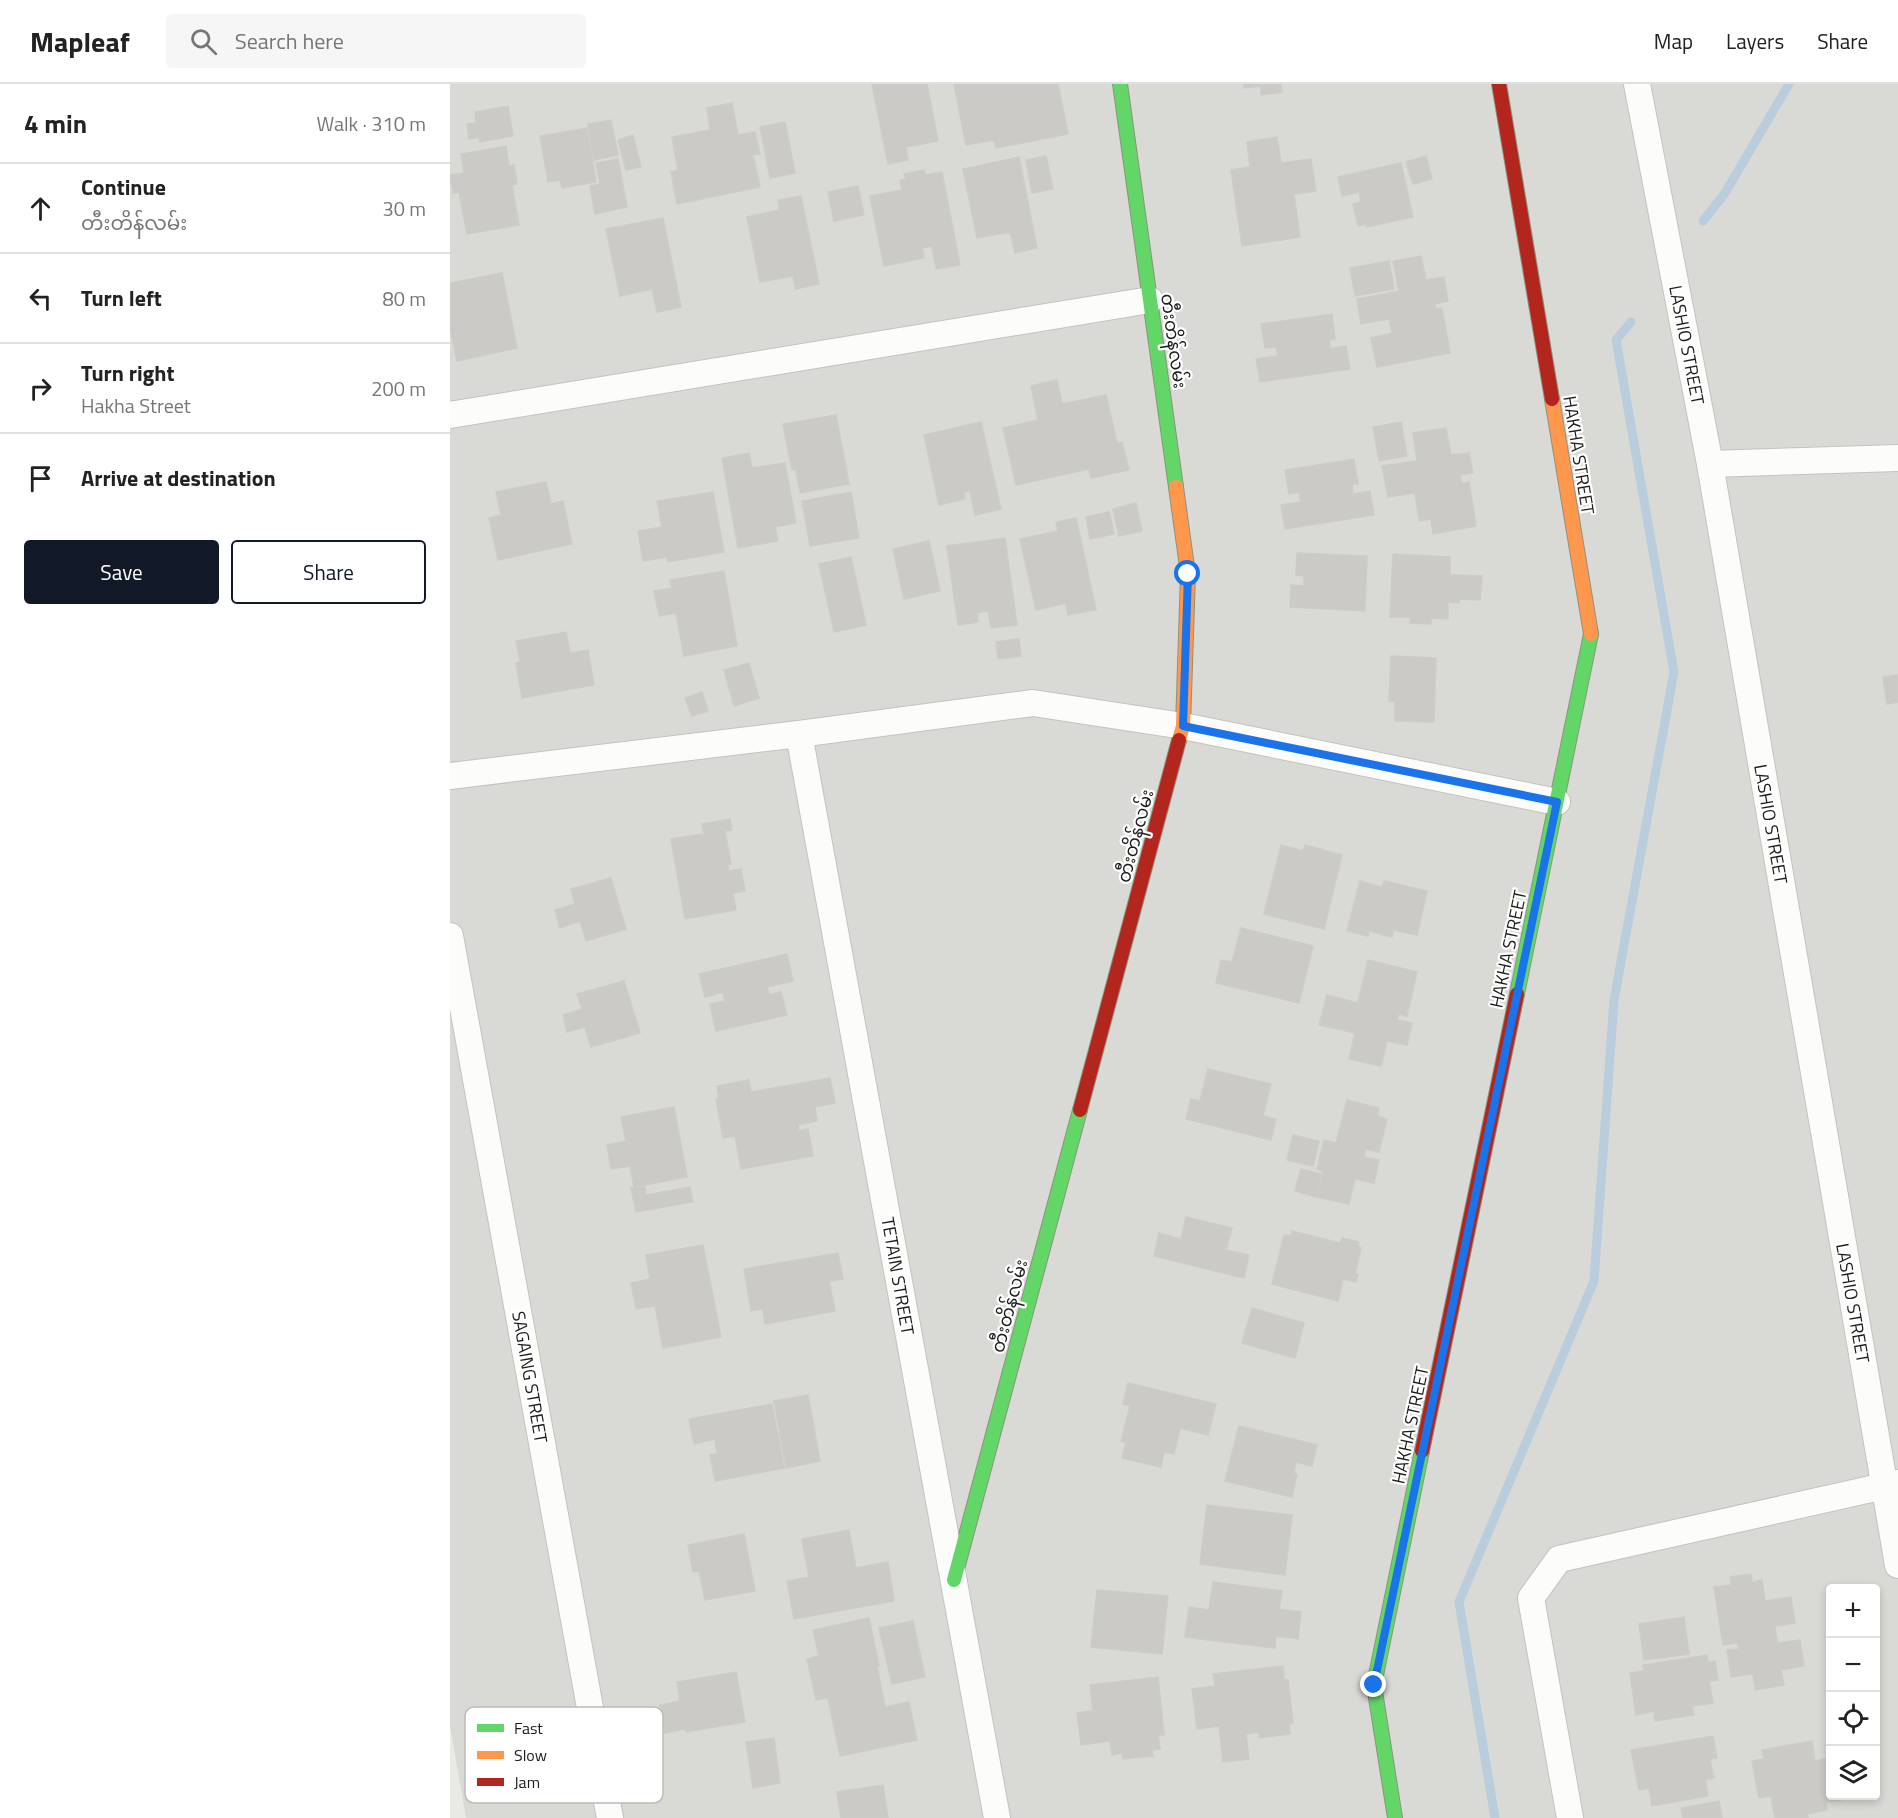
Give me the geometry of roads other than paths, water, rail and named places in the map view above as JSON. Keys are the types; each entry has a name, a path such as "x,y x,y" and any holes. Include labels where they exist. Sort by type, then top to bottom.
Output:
{"street":[{"name":"တီးတိန်လမ်း","path":"954,1580 1183,726 1188,574 1120,84"},
{"name":"HAKHA STREET","path":"1395,1818 1374,1685 1591,636 1499,84"},
{"name":"LASHIO STREET","path":"1636,84 1710,464 1891,1484 1898,1565"},
{"path":"450,415 1150,300"},
{"path":"1710,464 1898,458"},
{"path":"450,776 1033,703 1183,726 1557,802"},
{"name":"TETAIN STREET","path":"799,734 997,1818"},
{"name":"SAGAING STREET","path":"450,936 590,1707"},
{"path":"1570,1818 1531,1598 1559,1559 1891,1484"},
{"name":"SAGAING STREET","path":"607,1803 610,1818"}],"waterway":[{"path":"1703,221 1725,193 1789,84"},
{"path":"1495,1818 1459,1602 1594,1281 1614,1000 1674,672 1616,340 1631,322"}]}
